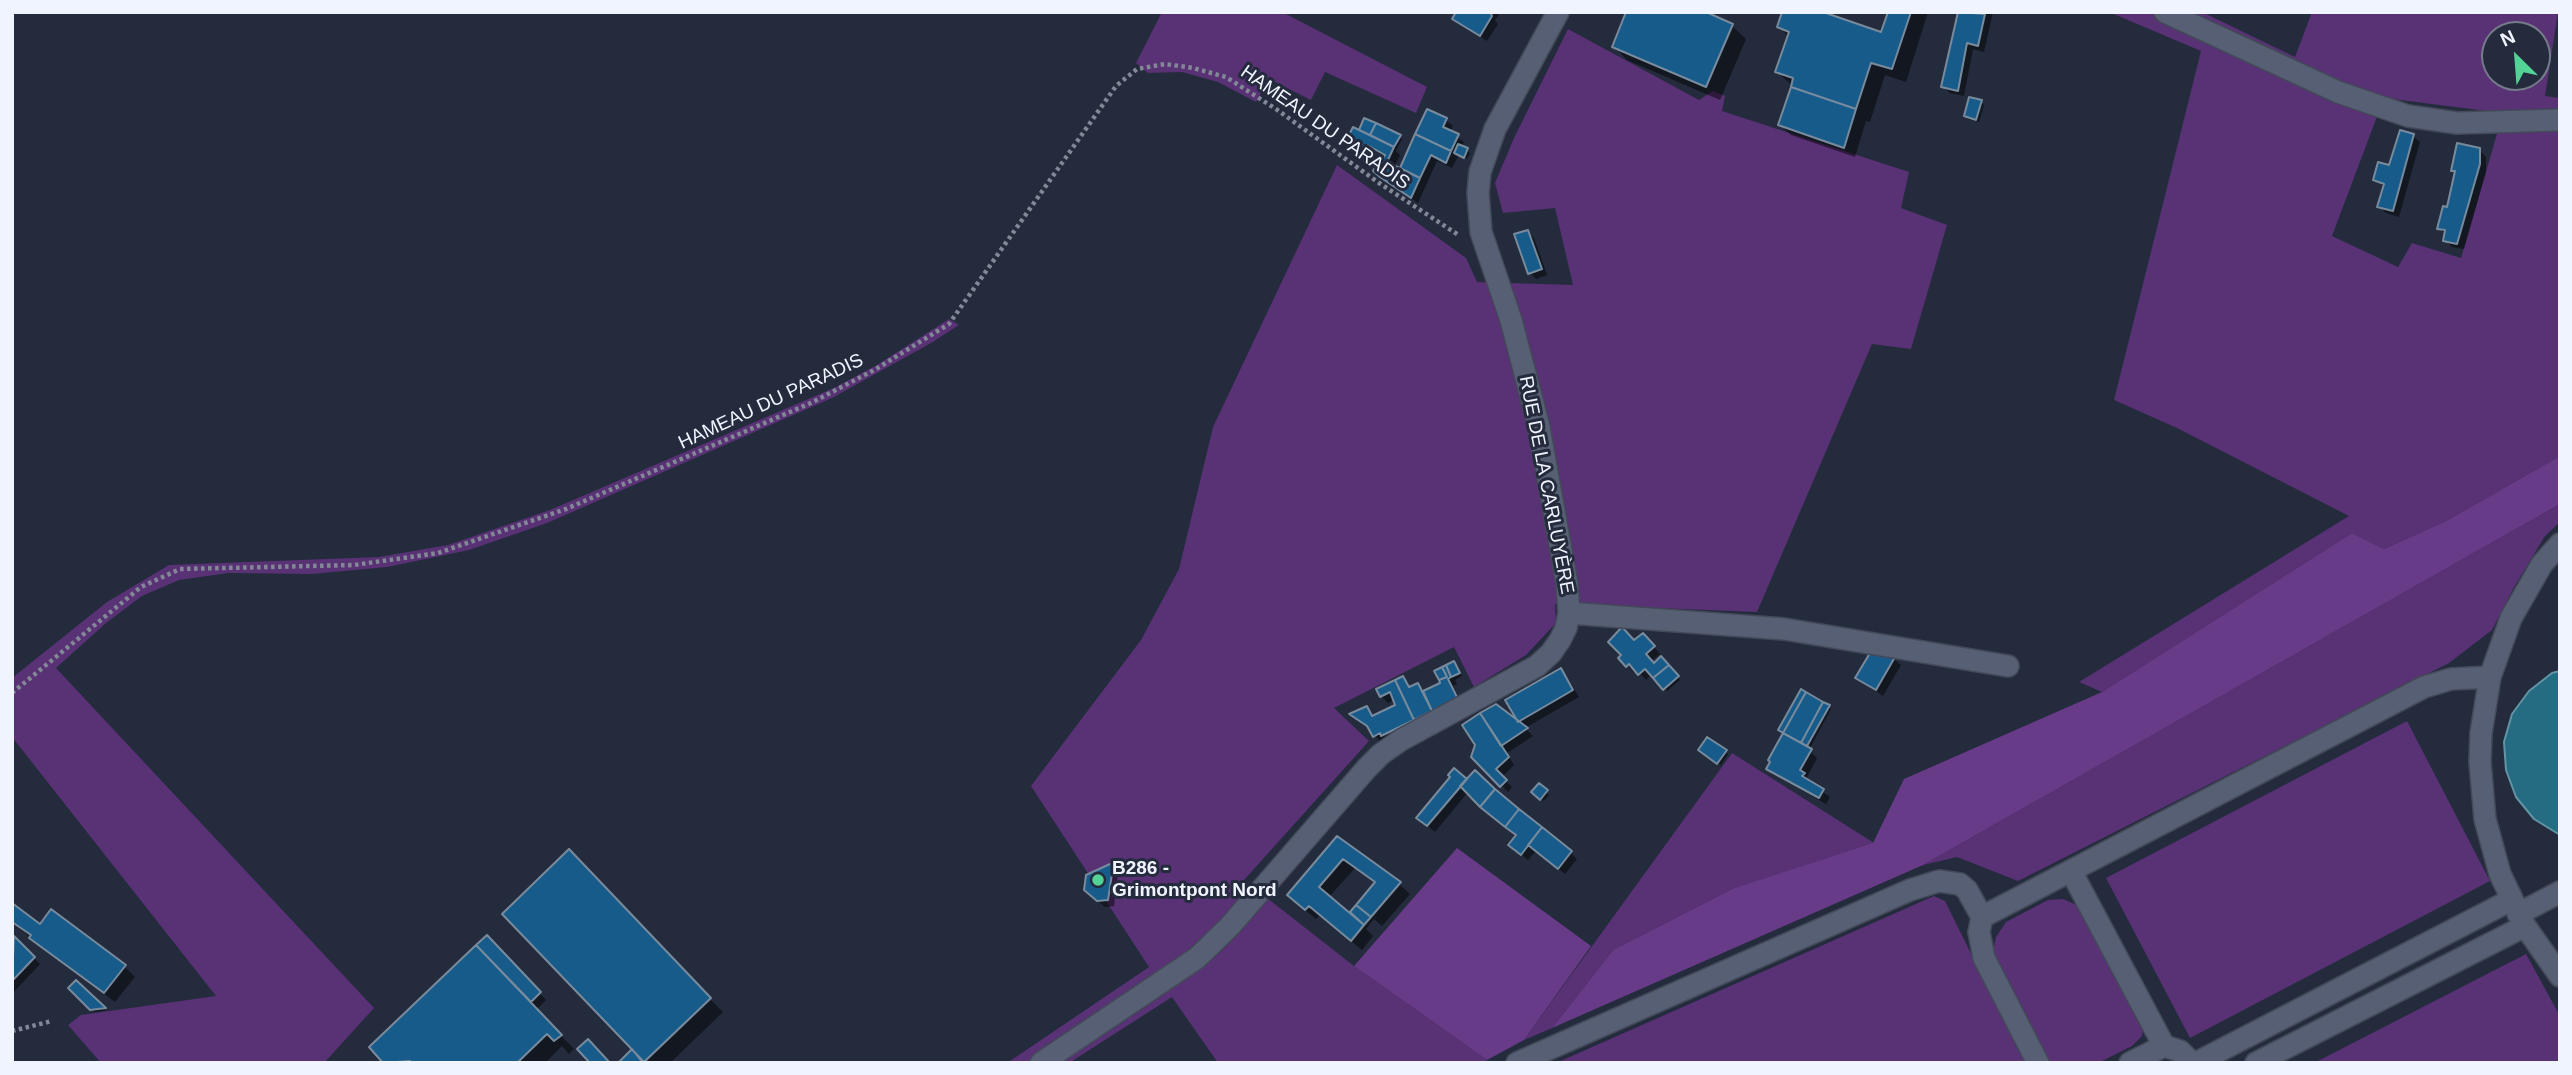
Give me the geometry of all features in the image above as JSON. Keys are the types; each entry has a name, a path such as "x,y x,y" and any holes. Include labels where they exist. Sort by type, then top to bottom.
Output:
{"street":[{"name":"RUE DE LA CARLUYÈRE","path":"1041,1063 1197,958 1230,926 1381,754 1401,740 1537,666 1551,653 1566,628 1569,613 1567,584 1532,398 1511,320 1480,232 1478,214 1480,172 1495,129 1558,12"},
{"path":"2165,12 2338,92 2396,113 2457,122 2560,120"},
{"path":"2560,544 2542,564 2511,618 2490,677 2481,733 2481,790 2491,846 2518,913 2560,976"},
{"path":"1569,613 1784,629 2008,666"},
{"path":"1982,917 2424,687 2451,679 2490,677"},
{"path":"2071,871 2164,1046"},
{"path":"1517,1063 1926,884 1939,881 1960,884 1967,890 1982,917 1979,932 1984,958 2038,1063"},
{"path":"2130,1063 2164,1046 2180,1051 2194,1063 2560,892"},
{"path":"2256,1063 2518,913"}],"path":[{"name":"HAMEAU DU PARADIS","path":"12,693 141,587 180,569 354,565 438,553 566,509 813,402 876,369 949,324 1116,86 1137,69 1165,64 1193,68 1226,78 1276,109 1379,183 1487,254"},
{"path":"12,1031 52,1020"}],"shaded area":[{"path":"1162,12 1282,12 1427,87 1416,113 1325,72 1311,100 1269,79 1256,102 1218,82 1182,72 1148,73 1136,63"},
{"path":"2109,12 2202,12 2295,57 2312,12 2558,12 2551,57 2551,21 2481,21 2481,91 2546,91 2545,96 2560,98 2560,456 2446,521 2384,549 2352,533 2102,692 2079,682 2349,516 2177,428 2114,400 2201,51","holes":["2384,98 2503,113 2461,258 2412,243 2398,267 2332,236"]},
{"path":"1568,29 1699,100 1713,91 1725,96 1722,111 1909,172 1901,208 1947,225 1911,349 1872,344 1757,612 1555,604 1556,623 1526,655 1474,687 1454,647 1334,708 1369,741 1244,880 1354,966 1487,1060 1482,1063 1218,1063 1172,997 1069,1063 1007,1063 1149,967 1031,786 1141,640 1179,569 1213,427 1337,165 1466,258 1477,282 1573,285 1555,208 1503,213 1495,183 1514,138"},
{"path":"949,319 959,325 832,398 547,523 469,550 387,567 312,574 228,573 179,580 142,596 106,623 56,668 374,1008 324,1063 101,1063 68,1025 81,1015 216,996 12,737 12,678 107,602 169,565 379,557 448,545 550,510 834,388 877,365"},
{"path":"2560,456 2560,504 1923,865 1552,1028 1613,950 1734,888 1873,843 1904,779 2102,692 2352,533 2384,549 2446,521"},
{"path":"2560,504 2560,522 2545,536 2492,630 2449,663 2018,881 1957,857 1923,865"},
{"path":"2407,721 2490,881 2190,1038 2106,878"},
{"path":"1732,753 1874,843 1734,888 1613,950 1552,1028 1524,1040"},
{"path":"1457,848 1591,946 1524,1040 1487,1060 1354,966"},
{"path":"1934,896 1945,901 2025,1063 1556,1063"},
{"path":"2063,899 2079,906 2143,1027 2142,1036 2132,1046 2098,1063 2047,1063 1992,956 1996,937 2006,922 2048,900"},
{"path":"2526,954 2560,1016 2560,1063 2314,1063"}],"water":[{"path":"2560,671 2560,835 2534,819 2516,797 2506,770 2504,742 2512,714 2529,691 2552,673"}],"building":[{"path":"1456,12 1490,12 1492,16 1480,36 1452,19"},
{"path":"1626,12 1706,12 1733,24 1706,87 1612,47"},
{"path":"1782,12 1823,12 1881,32 1888,12 1911,12 1892,69 1871,63 1856,109 1791,87 1793,78 1775,72 1789,32 1777,27"},
{"path":"1958,12 1985,14 1978,46 1967,43 1958,91 1941,87"},
{"path":"1791,87 1856,109 1844,148 1778,125"},
{"path":"1969,97 1982,100 1976,120 1964,116"},
{"path":"1427,109 1447,118 1443,127 1459,134 1451,151 1415,134"},
{"path":"1364,118 1376,123 1370,135 1359,130"},
{"path":"1376,123 1401,135 1394,147 1370,135"},
{"path":"1353,127 1394,147 1387,162 1420,178 1411,198 1380,177 1386,164 1381,162 1385,155 1367,145 1360,148 1346,141"},
{"path":"2400,130 2414,134 2393,211 2377,207 2384,184 2373,180 2378,162 2389,165"},
{"path":"1415,134 1451,151 1446,163 1431,155 1420,178 1400,168"},
{"path":"2457,143 2480,148 2480,164 2457,244 2443,241 2445,230 2437,229 2443,206 2447,207 2455,171 2451,171"},
{"path":"1458,144 1468,148 1464,158 1454,153"},
{"path":"1379,160 1386,164 1380,177 1373,171"},
{"path":"1528,230 1542,269 1528,274 1514,234"},
{"path":"1622,627 1634,640 1643,633 1655,646 1646,654 1654,663 1661,656 1669,665 1653,678 1645,669 1638,675 1629,664 1626,667 1618,658 1621,655 1608,642"},
{"path":"1870,653 1895,657 1876,690 1855,678"},
{"path":"1454,661 1460,673 1451,677 1446,665"},
{"path":"1446,665 1451,677 1448,679 1458,699 1432,711 1423,691 1447,677 1442,667"},
{"path":"1669,665 1679,676 1663,690 1653,678"},
{"path":"1442,667 1447,677 1439,680 1434,671"},
{"path":"1561,668 1573,690 1518,722 1505,700"},
{"path":"1403,676 1409,687 1418,683 1432,711 1414,720 1395,680"},
{"path":"1395,680 1414,720 1381,736 1380,733 1373,737 1367,726 1349,714 1367,706 1372,716 1395,705 1390,692 1380,697 1376,689"},
{"path":"1801,689 1806,692 1783,733 1778,730"},
{"path":"1806,692 1823,702 1801,743 1783,733"},
{"path":"1823,702 1830,705 1807,746 1801,743"},
{"path":"1496,704 1528,728 1501,746 1480,713"},
{"path":"1480,713 1509,757 1496,769 1507,780 1500,787 1471,757 1475,745 1462,725"},
{"path":"1783,733 1812,749 1800,770 1805,773 1802,776 1824,789 1819,798 1766,769"},
{"path":"1707,737 1727,750 1717,764 1698,750"},
{"path":"1454,768 1467,779 1427,826 1416,818 1450,777 1448,775"},
{"path":"1475,770 1495,789 1480,807 1460,786"},
{"path":"1539,783 1548,790 1540,800 1531,792"},
{"path":"1495,789 1519,809 1505,827 1480,807"},
{"path":"1519,809 1542,827 1521,855 1508,845 1516,835 1505,827"},
{"path":"1542,827 1572,851 1558,869 1528,845"},
{"path":"1337,836 1401,882 1371,917 1356,905 1375,882 1343,859 1319,887 1364,925 1351,941 1309,906 1305,910 1287,895"},
{"path":"569,849 711,998 644,1062 502,914"},
{"name":"B286 - Grimontpont Nord","path":"1110,864 1113,867 1108,900 1097,901 1084,890 1086,875"},
{"path":"12,903 40,924 51,909 126,965 104,993 29,938 31,935 12,922"},
{"path":"1356,905 1371,917 1364,925 1350,912"},
{"path":"487,935 541,992 531,1002 476,945"},
{"path":"14,936 35,957 14,979 12,977"},
{"path":"476,945 562,1035 554,1041 547,1034 517,1063 383,1063 369,1047"},
{"path":"76,980 106,1008 90,1010 68,988"},
{"path":"588,1039 610,1063 590,1063 577,1049"},
{"path":"632,1049 643,1063 618,1063"}],"place":[{"name":"B286 - Grimontpont Nord","path":"1098,880"}]}
